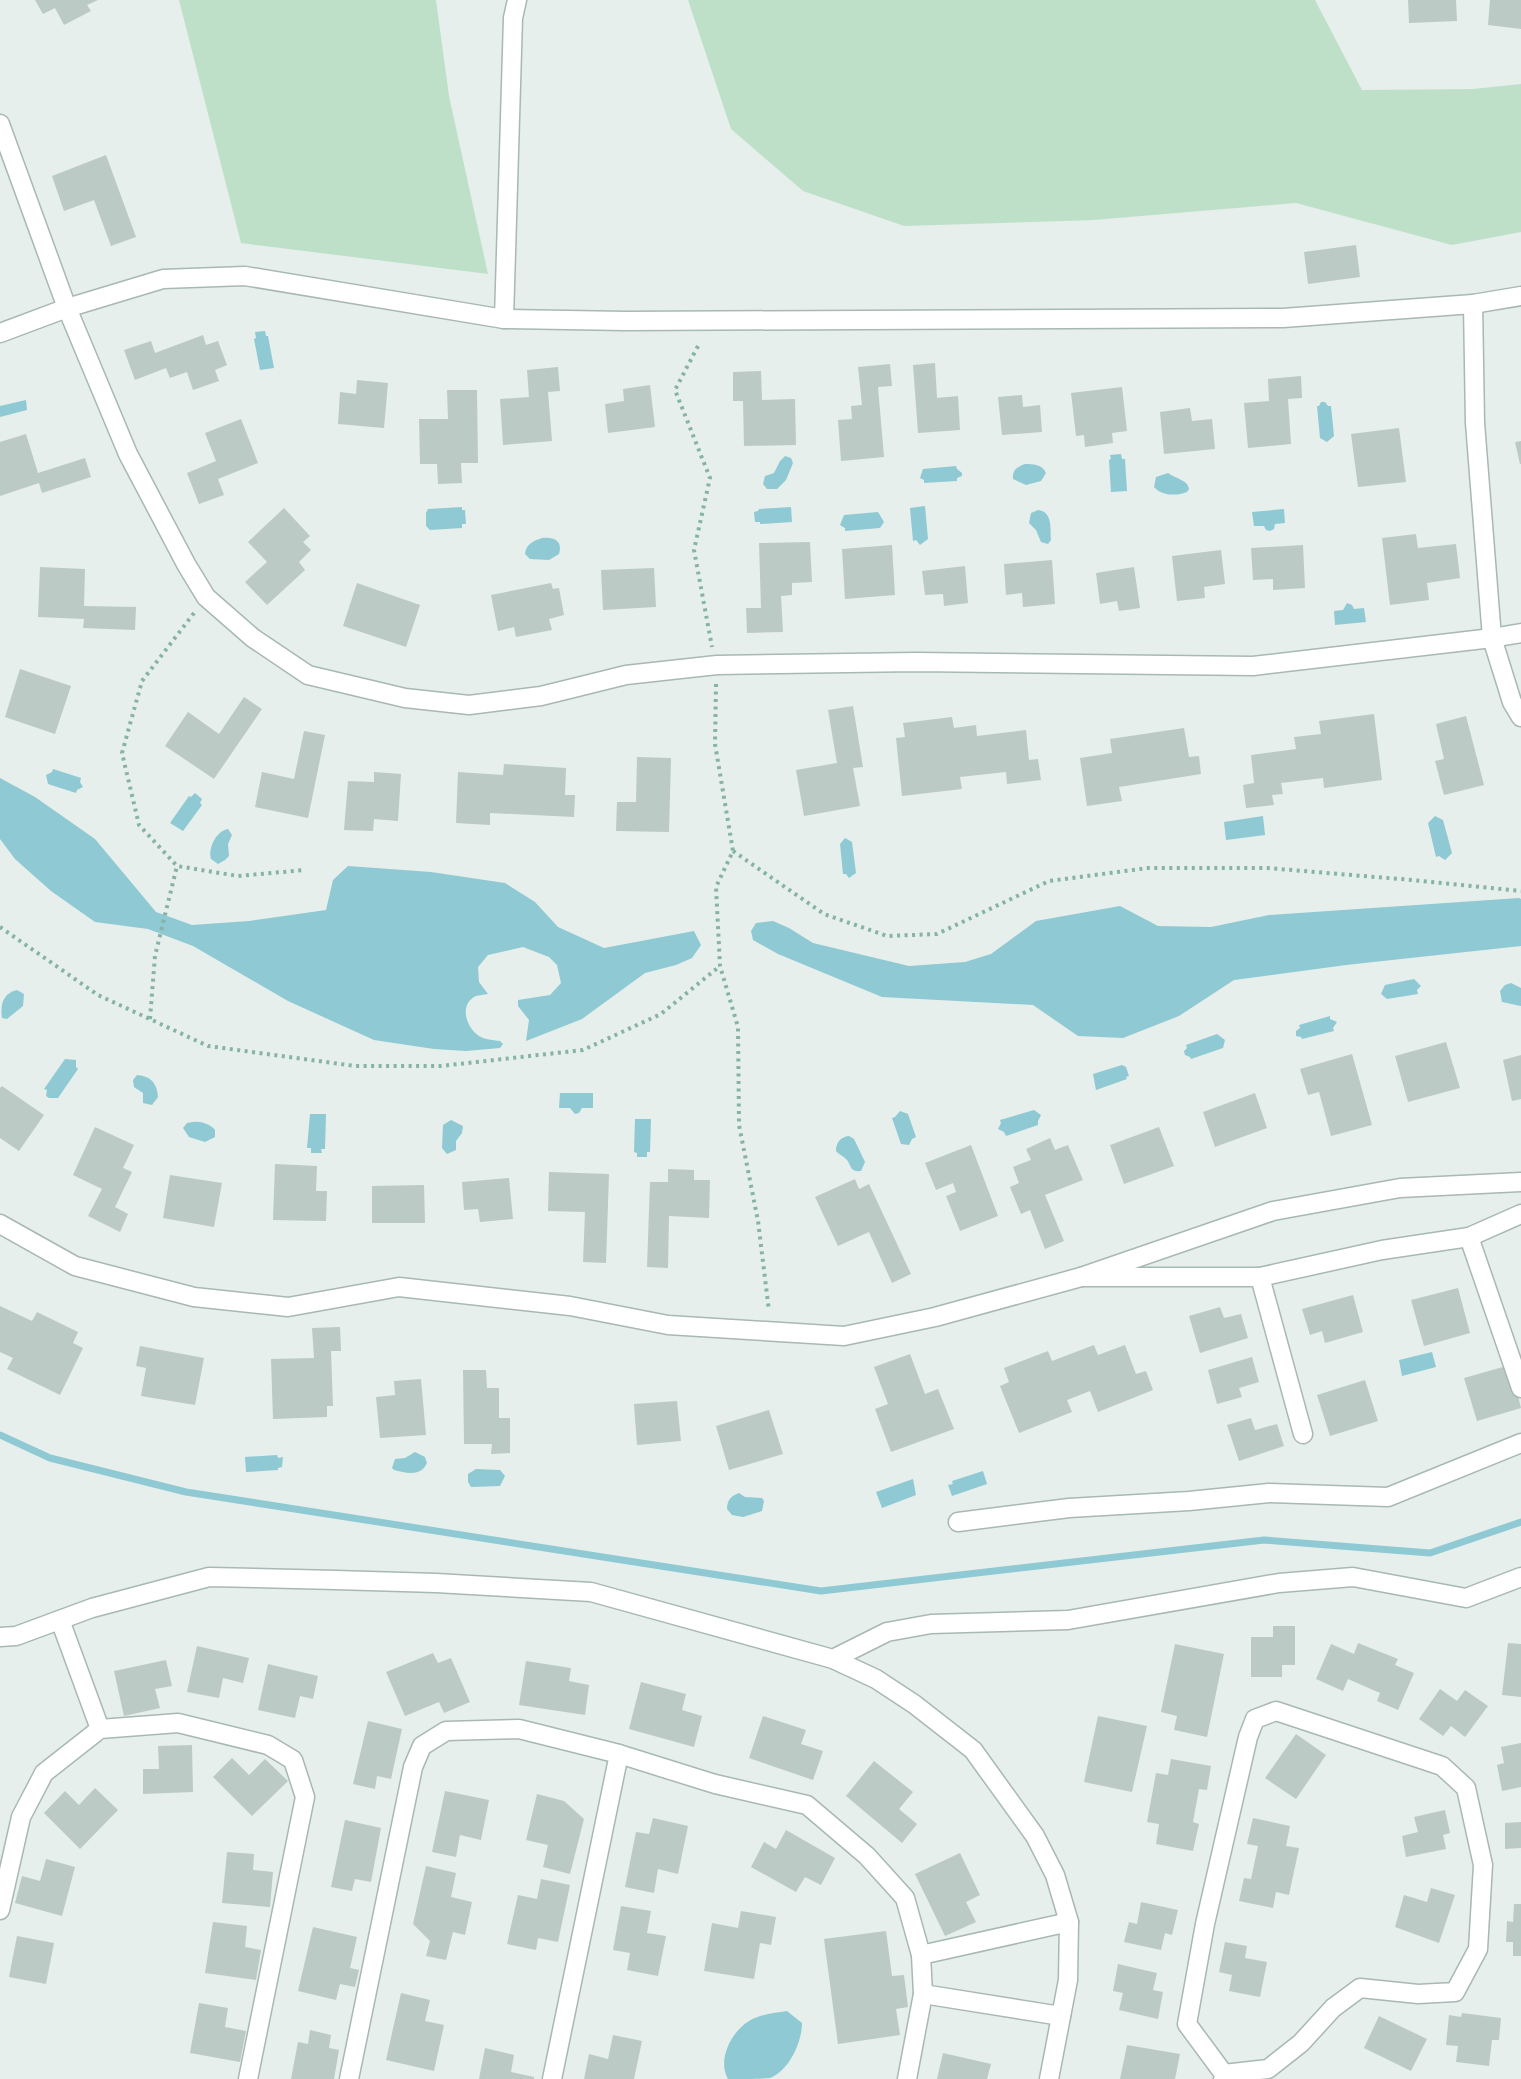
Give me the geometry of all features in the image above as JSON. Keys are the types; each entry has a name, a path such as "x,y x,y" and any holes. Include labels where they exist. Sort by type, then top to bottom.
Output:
{"street":[{"path":"504,319 513,18 517,0"},
{"path":"0,124 67,308 128,454 186,564 206,597 253,638 308,675 405,698 469,705 541,696 626,675 717,664 916,662 1253,666 1521,633"},
{"path":"0,333 67,308 163,279 245,276 504,319 638,321 1283,318 1473,304 1521,296"},
{"path":"1473,304 1475,423 1492,638 1512,702 1521,717"},
{"path":"0,1224 75,1266 194,1297 288,1307 399,1287 570,1305 668,1325 844,1336 935,1317 1081,1277 1273,1211 1400,1188 1521,1182"},
{"path":"1081,1277 1260,1277 1382,1250 1469,1236 1521,1214"},
{"path":"1469,1236 1521,1388"},
{"path":"1260,1277 1303,1434"},
{"path":"958,1522 1069,1508 1189,1501 1269,1493 1388,1497 1521,1443"},
{"path":"0,1637 16,1636 92,1608 208,1577 436,1583 591,1592 833,1659 876,1679 914,1704 973,1750 1035,1836 1055,1875 1069,1922 1068,1980 1049,2079"},
{"path":"833,1659 887,1632 931,1624 1068,1620 1280,1583 1353,1577 1466,1598 1521,1577"},
{"path":"60,1620 100,1729"},
{"path":"1276,1711 1442,1766 1466,1788 1483,1865 1478,1949 1455,1992 1418,1994 1360,1988 1333,2008 1301,2043 1268,2069 1223,2076 1187,2024 1205,1924 1248,1737 1255,1719 1276,1711"},
{"path":"0,1910 21,1817 44,1773 100,1729 178,1723 268,1745 293,1760 305,1797 248,2079"},
{"path":"349,2079 413,1767 422,1746 446,1731 519,1729 619,1754 716,1784 807,1805 867,1856 905,1898 921,1955 923,1994 907,2079"},
{"path":"552,2079 619,1754"},
{"path":"921,1955 1069,1922"},
{"path":"923,1994 1061,2016"}],"path":[{"path":"698,346 675,390 710,478 694,550 706,622 717,664 715,744 733,851 716,887 720,966 738,1027 739,1125 758,1221 771,1332"},
{"path":"206,597 142,681 122,753 139,825 177,866 238,876 305,870"},
{"path":"733,851 824,914 887,936 937,934 1049,881 1148,868 1267,868 1521,891"},
{"path":"150,1019 155,956 177,866"},
{"path":"0,927 98,995 208,1046 355,1066 441,1066 583,1050 661,1014 720,966"}],"green space":[{"path":"179,0 436,0 449,96 488,274 241,243"},
{"path":"688,0 1315,0 1362,90 1473,89 1521,84 1521,232 1452,245 1296,203 1094,220 904,226 803,191 731,129"}],"water":[{"path":"265,331 274,368 260,370 254,339 256,338 255,332"},
{"path":"26,400 27,410 0,417 0,406"},
{"path":"1321,402 1331,406 1334,436 1327,442 1320,438 1317,406"},
{"path":"1121,454 1122,459 1125,459 1127,491 1111,492 1110,455"},
{"path":"785,456 791,458 793,463 786,480 777,489 767,489 763,484 765,476 774,473"},
{"path":"1025,464 1037,465 1044,470 1046,473 1041,481 1026,485 1013,479 1016,469"},
{"path":"956,466 962,473 957,481 924,483 924,480 920,478 923,469"},
{"path":"1168,473 1188,486 1187,492 1169,494 1154,487 1156,477"},
{"path":"925,506 928,539 920,545 916,540 913,541 910,508"},
{"path":"462,507 462,510 465,510 466,524 462,524 462,528 430,530 426,526 428,509"},
{"path":"791,507 792,522 760,524 760,522 755,522 754,512 759,509"},
{"path":"1284,509 1285,523 1275,524 1274,529 1270,531 1264,526 1254,526 1252,512"},
{"path":"1038,510 1043,511 1050,521 1051,540 1048,544 1041,542 1036,530 1029,523 1031,513"},
{"path":"878,512 884,522 880,528 845,531 845,528 840,525 844,515"},
{"path":"542,538 556,540 560,545 559,554 549,560 530,559 525,554 528,545"},
{"path":"1347,603 1354,609 1364,608 1366,622 1335,625 1334,611 1343,610"},
{"path":"53,769 81,778 80,782 83,787 76,793 48,784 46,775"},
{"path":"0,778 35,797 95,839 156,912 192,925 249,921 326,910 333,880 348,866 431,872 505,883 535,902 558,927 604,948 694,931 701,945 692,958 676,965 645,973 582,1019 526,1041 529,1020 518,1006 518,1000 550,995 561,983 557,965 549,957 523,947 488,955 478,967 479,982 488,994 479,995 469,1001 466,1012 472,1030 485,1039 500,1041 503,1044 500,1048 466,1051 434,1049 374,1040 288,1001 193,946 148,929 95,922 51,891 15,859 0,839"},
{"path":"195,793 202,799 200,803 202,805 183,831 170,823 189,796"},
{"path":"1263,816 1265,835 1226,840 1224,822"},
{"path":"1435,816 1443,820 1452,853 1445,860 1439,856 1436,857 1428,823"},
{"path":"228,829 232,835 228,844 229,856 218,864 211,859 212,845 220,833"},
{"path":"845,838 852,842 856,873 849,878 843,874 840,844"},
{"path":"1521,899 1521,946 1234,980 1179,1016 1123,1038 1078,1036 1033,1005 882,997 778,954 753,940 751,931 756,923 773,921 813,943 909,966 965,962 991,954 1036,921 1120,906 1158,926 1211,927 1269,915"},
{"path":"1414,979 1421,986 1417,990 1418,994 1387,999 1381,994 1385,985"},
{"path":"1511,983 1521,988 1521,1006 1502,1002 1500,991 1505,985"},
{"path":"17,990 24,994 23,1006 7,1019 2,1018 4,1000 8,994"},
{"path":"1330,1016 1330,1019 1337,1022 1333,1028 1334,1031 1302,1039 1296,1036 1299,1025"},
{"path":"1217,1034 1225,1040 1223,1048 1191,1059 1185,1055 1186,1045"},
{"path":"65,1059 76,1060 78,1069 58,1098 49,1098 46,1096 47,1090 44,1089"},
{"path":"1122,1065 1126,1067 1129,1076 1126,1077 1127,1079 1096,1090 1093,1074"},
{"path":"137,1075 150,1079 155,1084 158,1097 152,1105 143,1103 143,1093 134,1087 133,1080"},
{"path":"560,1093 593,1093 593,1108 582,1108 579,1113 575,1114 570,1108 559,1108"},
{"path":"1034,1110 1041,1115 1038,1125 1006,1136 998,1129 1000,1120"},
{"path":"900,1111 908,1114 916,1137 909,1145 901,1144 892,1118"},
{"path":"310,1114 326,1114 325,1149 321,1149 322,1153 311,1153 311,1148 307,1148"},
{"path":"635,1119 651,1119 650,1152 647,1152 647,1157 637,1157 637,1153 634,1152"},
{"path":"451,1120 463,1126 462,1133 456,1141 456,1150 447,1154 442,1148 443,1125"},
{"path":"187,1123 211,1126 215,1130 215,1137 205,1142 189,1137 183,1128"},
{"path":"849,1136 854,1139 865,1162 861,1171 853,1170 846,1159 836,1151 839,1141"},
{"path":"1432,1352 1436,1367 1402,1376 1399,1360"},
{"path":"415,1452 425,1457 427,1463 421,1470 408,1473 392,1468 395,1459 405,1458"},
{"path":"277,1455 278,1458 283,1457 282,1467 278,1470 246,1472 245,1457"},
{"path":"476,1469 500,1470 505,1476 500,1486 471,1487 468,1474"},
{"path":"983,1471 987,1484 952,1496 948,1485 953,1484 952,1481"},
{"path":"913,1479 916,1495 882,1508 876,1492"},
{"path":"739,1493 745,1497 762,1498 764,1501 762,1511 743,1517 732,1515 727,1509 728,1503"},
{"path":"787,2011 802,2023 797,2047 783,2069 770,2078 728,2079 725,2072 725,2055 732,2039 742,2026 768,2014"}],"building":[{"path":"35,0 98,0 87,5 91,11 64,25 55,8 43,14"},
{"path":"1408,0 1456,0 1457,21 1409,23"},
{"path":"1490,0 1521,0 1521,29 1488,25"},
{"path":"106,155 136,237 111,246 94,200 64,211 52,176"},
{"path":"1356,245 1360,277 1308,284 1304,252"},
{"path":"203,335 206,345 218,341 227,365 215,370 219,381 193,390 187,372 170,378 166,368 135,380 124,350 151,341 155,353"},
{"path":"935,363 937,398 958,396 960,430 918,433 913,365"},
{"path":"890,364 892,386 878,387 884,457 841,461 838,420 852,419 851,406 862,405 858,367"},
{"path":"558,367 560,391 548,392 552,441 503,445 500,399 529,397 527,370"},
{"path":"761,371 762,400 795,399 796,445 744,446 743,401 733,401 733,372"},
{"path":"1301,376 1302,398 1288,399 1291,444 1248,448 1244,403 1269,401 1268,379"},
{"path":"357,380 388,383 384,428 338,424 340,392 356,394"},
{"path":"650,385 655,427 608,433 605,404 624,401 623,389"},
{"path":"1122,387 1127,431 1112,433 1113,443 1085,447 1084,435 1076,436 1071,393"},
{"path":"447,390 477,390 478,463 461,463 462,483 438,484 437,464 420,464 419,419 448,419"},
{"path":"1022,395 1023,407 1040,405 1042,432 1002,435 998,397"},
{"path":"1190,408 1192,421 1212,419 1215,449 1164,454 1160,412"},
{"path":"241,419 258,463 218,479 224,495 199,504 187,473 216,461 205,433"},
{"path":"1399,428 1406,482 1358,487 1351,434"},
{"path":"26,434 38,473 85,458 91,477 42,493 39,483 0,496 0,442"},
{"path":"1521,441 1521,464 1520,464 1515,442"},
{"path":"284,508 310,536 303,542 311,550 299,562 305,570 267,605 245,582 267,562 248,542"},
{"path":"1416,534 1418,548 1456,544 1460,578 1427,583 1429,600 1390,605 1382,538"},
{"path":"810,542 812,582 792,583 792,595 781,596 783,632 747,633 746,608 761,608 759,543"},
{"path":"892,545 895,595 845,599 842,549"},
{"path":"1303,545 1305,588 1273,590 1273,579 1253,580 1251,548"},
{"path":"1221,550 1225,584 1204,587 1205,598 1177,601 1172,556"},
{"path":"1052,560 1055,604 1023,607 1022,593 1006,595 1004,564"},
{"path":"965,566 968,603 944,606 943,594 925,595 922,571"},
{"path":"40,567 85,569 84,606 136,607 135,630 83,628 84,619 38,617"},
{"path":"1134,567 1140,608 1119,611 1117,601 1100,604 1096,573"},
{"path":"654,568 656,607 603,610 601,570"},
{"path":"357,583 420,605 406,647 343,626"},
{"path":"551,583 553,589 559,588 564,615 549,619 552,630 516,637 514,627 498,631 491,595"},
{"path":"20,669 71,686 55,734 5,717"},
{"path":"244,697 262,709 214,779 165,746 188,712 219,734"},
{"path":"853,706 863,767 853,768 860,806 804,816 796,770 837,763 828,710"},
{"path":"1374,714 1382,780 1324,788 1323,778 1281,783 1283,794 1272,795 1274,805 1246,808 1243,785 1254,783 1251,755 1296,749 1294,737 1321,734 1319,721"},
{"path":"1466,716 1484,785 1444,795 1435,761 1444,759 1436,724"},
{"path":"952,717 954,728 976,725 977,736 1026,730 1029,760 1038,759 1041,780 1007,784 1006,772 960,777 962,789 902,796 896,738 905,737 903,723"},
{"path":"1184,728 1189,757 1199,756 1201,774 1119,787 1122,801 1087,806 1080,758 1112,753 1110,739"},
{"path":"304,731 325,735 308,818 255,807 262,772 294,779"},
{"path":"637,757 671,758 669,832 616,831 617,802 636,802"},
{"path":"504,764 566,768 565,795 575,795 574,817 490,813 490,825 456,823 458,772 503,775"},
{"path":"374,772 401,774 398,821 374,819 373,831 344,830 348,781 374,782"},
{"path":"1446,1042 1460,1088 1408,1102 1395,1056"},
{"path":"1352,1054 1372,1125 1331,1136 1319,1092 1308,1095 1300,1069"},
{"path":"1521,1055 1521,1099 1512,1101 1503,1060"},
{"path":"2,1086 44,1115 19,1151 0,1138 0,1088"},
{"path":"1255,1093 1267,1128 1215,1147 1203,1112"},
{"path":"95,1127 134,1145 123,1168 132,1172 115,1207 128,1214 120,1232 88,1216 102,1189 73,1175"},
{"path":"1159,1127 1174,1166 1124,1184 1110,1145"},
{"path":"1050,1138 1055,1150 1068,1145 1083,1180 1045,1195 1064,1241 1045,1249 1030,1210 1021,1214 1010,1187 1019,1183 1013,1167 1031,1160 1026,1149"},
{"path":"971,1145 998,1216 960,1231 946,1196 956,1192 953,1183 936,1190 925,1163"},
{"path":"275,1164 317,1166 316,1191 327,1191 326,1221 273,1220"},
{"path":"668,1169 694,1170 694,1180 710,1180 709,1218 669,1216 668,1268 647,1267 650,1182 668,1182"},
{"path":"549,1172 609,1174 606,1263 583,1262 585,1212 548,1211"},
{"path":"170,1175 222,1183 214,1227 163,1218"},
{"path":"509,1178 513,1219 480,1222 478,1209 464,1210 462,1182"},
{"path":"855,1179 859,1189 869,1184 911,1274 892,1283 869,1232 838,1246 815,1197"},
{"path":"424,1185 425,1223 372,1223 372,1186"},
{"path":"1458,1288 1470,1333 1424,1346 1411,1300"},
{"path":"1353,1295 1363,1332 1325,1343 1322,1331 1310,1335 1302,1309"},
{"path":"0,1306 32,1321 37,1312 78,1332 73,1343 83,1348 60,1395 7,1369 13,1358 0,1352"},
{"path":"1220,1307 1224,1318 1241,1314 1248,1338 1200,1353 1189,1316"},
{"path":"340,1327 341,1351 331,1351 333,1406 327,1406 327,1417 273,1419 271,1359 314,1358 312,1328"},
{"path":"1094,1345 1098,1355 1125,1345 1136,1374 1146,1371 1153,1390 1098,1412 1090,1391 1067,1400 1072,1412 1019,1433 1000,1386 1009,1382 1004,1368 1048,1351 1052,1361"},
{"path":"140,1346 204,1358 195,1405 141,1396 146,1368 136,1366"},
{"path":"910,1354 925,1394 938,1389 954,1429 891,1452 875,1409 888,1404 874,1367"},
{"path":"1252,1357 1259,1382 1239,1388 1242,1397 1217,1404 1208,1370"},
{"path":"1510,1365 1521,1408 1477,1421 1464,1378"},
{"path":"463,1370 486,1370 487,1388 499,1388 499,1418 510,1418 510,1453 491,1454 492,1444 464,1444"},
{"path":"421,1379 426,1435 380,1438 376,1397 395,1395 394,1381"},
{"path":"1365,1380 1378,1421 1330,1436 1317,1395"},
{"path":"677,1401 681,1441 637,1445 634,1404"},
{"path":"769,1410 783,1454 729,1470 716,1426"},
{"path":"1251,1418 1255,1430 1277,1424 1284,1446 1239,1461 1227,1425"},
{"path":"1273,1626 1295,1626 1295,1665 1282,1665 1282,1677 1251,1677 1251,1637 1273,1637"},
{"path":"1358,1643 1398,1659 1395,1665 1414,1673 1398,1710 1377,1701 1380,1693 1348,1679 1343,1691 1316,1679 1331,1644 1354,1654"},
{"path":"1508,1643 1521,1644 1521,1697 1502,1695"},
{"path":"1175,1644 1224,1654 1207,1737 1174,1730 1177,1716 1161,1712"},
{"path":"197,1646 249,1658 243,1683 223,1678 219,1698 187,1692"},
{"path":"433,1653 438,1663 451,1658 470,1702 444,1713 439,1702 405,1716 386,1672"},
{"path":"166,1660 172,1686 155,1689 160,1708 124,1716 114,1671"},
{"path":"526,1661 571,1668 569,1681 589,1685 585,1715 519,1705"},
{"path":"268,1664 318,1676 313,1699 300,1696 295,1718 258,1710"},
{"path":"641,1682 686,1694 682,1710 702,1716 694,1747 629,1729"},
{"path":"1440,1689 1457,1701 1465,1690 1488,1706 1465,1737 1451,1726 1443,1736 1419,1719"},
{"path":"763,1716 806,1730 801,1744 823,1751 813,1780 749,1758"},
{"path":"1098,1716 1147,1726 1132,1792 1084,1782"},
{"path":"368,1721 402,1729 391,1779 377,1776 375,1789 353,1784"},
{"path":"1296,1734 1326,1755 1296,1799 1265,1778"},
{"path":"1521,1743 1521,1787 1502,1791 1497,1765 1504,1763 1501,1747"},
{"path":"192,1745 193,1792 143,1794 143,1769 159,1769 158,1746"},
{"path":"232,1758 249,1775 265,1759 288,1781 252,1816 213,1777"},
{"path":"1171,1759 1211,1766 1207,1790 1199,1789 1193,1822 1199,1824 1193,1851 1156,1844 1159,1824 1147,1822 1156,1773 1168,1775"},
{"path":"874,1761 913,1792 899,1809 917,1824 902,1843 846,1796"},
{"path":"95,1788 118,1810 80,1849 44,1813 65,1791 79,1805"},
{"path":"445,1791 489,1800 481,1840 460,1835 456,1857 432,1852"},
{"path":"537,1794 564,1801 584,1819 570,1874 543,1867 548,1845 526,1840"},
{"path":"1445,1810 1450,1833 1443,1835 1446,1849 1406,1857 1402,1836 1418,1832 1414,1817"},
{"path":"653,1818 688,1826 678,1874 658,1869 654,1893 625,1887 636,1832 649,1834"},
{"path":"1253,1818 1290,1826 1286,1846 1299,1848 1289,1895 1276,1892 1273,1908 1239,1901 1244,1878 1251,1879 1258,1846 1247,1844"},
{"path":"345,1820 381,1828 371,1882 355,1879 352,1891 331,1887"},
{"path":"1521,1822 1521,1848 1505,1849 1505,1823"},
{"path":"786,1830 835,1858 821,1885 805,1877 796,1892 751,1867 764,1842 776,1849"},
{"path":"227,1852 254,1854 253,1870 273,1872 270,1907 222,1903"},
{"path":"960,1853 980,1895 966,1902 976,1922 945,1936 915,1874"},
{"path":"46,1859 75,1867 62,1916 15,1903 22,1876 40,1881"},
{"path":"426,1866 456,1873 451,1897 472,1902 465,1935 453,1932 446,1960 426,1956 430,1941 413,1924"},
{"path":"541,1879 570,1885 558,1942 538,1938 536,1950 507,1944 518,1895 537,1899"},
{"path":"1431,1888 1455,1895 1439,1943 1395,1927 1404,1895 1427,1902"},
{"path":"1141,1902 1178,1910 1172,1935 1165,1933 1161,1950 1124,1942 1129,1922 1137,1924"},
{"path":"1514,1904 1521,1904 1521,1956 1513,1956 1513,1942 1506,1942 1507,1921 1513,1922"},
{"path":"621,1906 651,1911 647,1933 666,1936 658,1976 627,1970 630,1953 613,1950"},
{"path":"741,1911 776,1917 771,1945 760,1943 754,1979 704,1971 712,1923 738,1928"},
{"path":"213,1922 247,1926 245,1947 261,1950 256,1980 205,1973"},
{"path":"313,1927 357,1937 350,1968 359,1970 355,1987 340,1984 336,2000 298,1991"},
{"path":"886,1931 892,1976 904,1975 908,2007 896,2009 900,2035 838,2044 824,1939"},
{"path":"17,1936 54,1943 46,1984 9,1977"},
{"path":"1225,1942 1247,1946 1245,1958 1267,1962 1260,1997 1229,1991 1232,1975 1219,1972"},
{"path":"1118,1964 1157,1973 1153,1990 1163,1992 1158,2019 1119,2010 1123,1993 1113,1991"},
{"path":"401,1993 430,2000 425,2021 444,2025 434,2071 386,2060"},
{"path":"199,2003 228,2008 225,2027 246,2031 240,2062 190,2053"},
{"path":"1462,2013 1501,2018 1499,2040 1492,2040 1489,2066 1456,2062 1458,2046 1446,2045 1449,2015 1461,2017"},
{"path":"1379,2016 1427,2039 1411,2071 1364,2048"},
{"path":"310,2030 331,2035 329,2048 339,2050 334,2079 291,2079 298,2042 308,2044"},
{"path":"613,2035 642,2041 634,2079 584,2079 589,2054 608,2059"},
{"path":"1127,2045 1180,2054 1175,2079 1120,2079"},
{"path":"485,2048 514,2055 511,2072 534,2077 534,2079 479,2079"},
{"path":"943,2053 991,2064 987,2079 937,2079"}],"waterway":[{"path":"0,1435 50,1458 186,1492 821,1591 1264,1540 1430,1553 1521,1522"}]}
